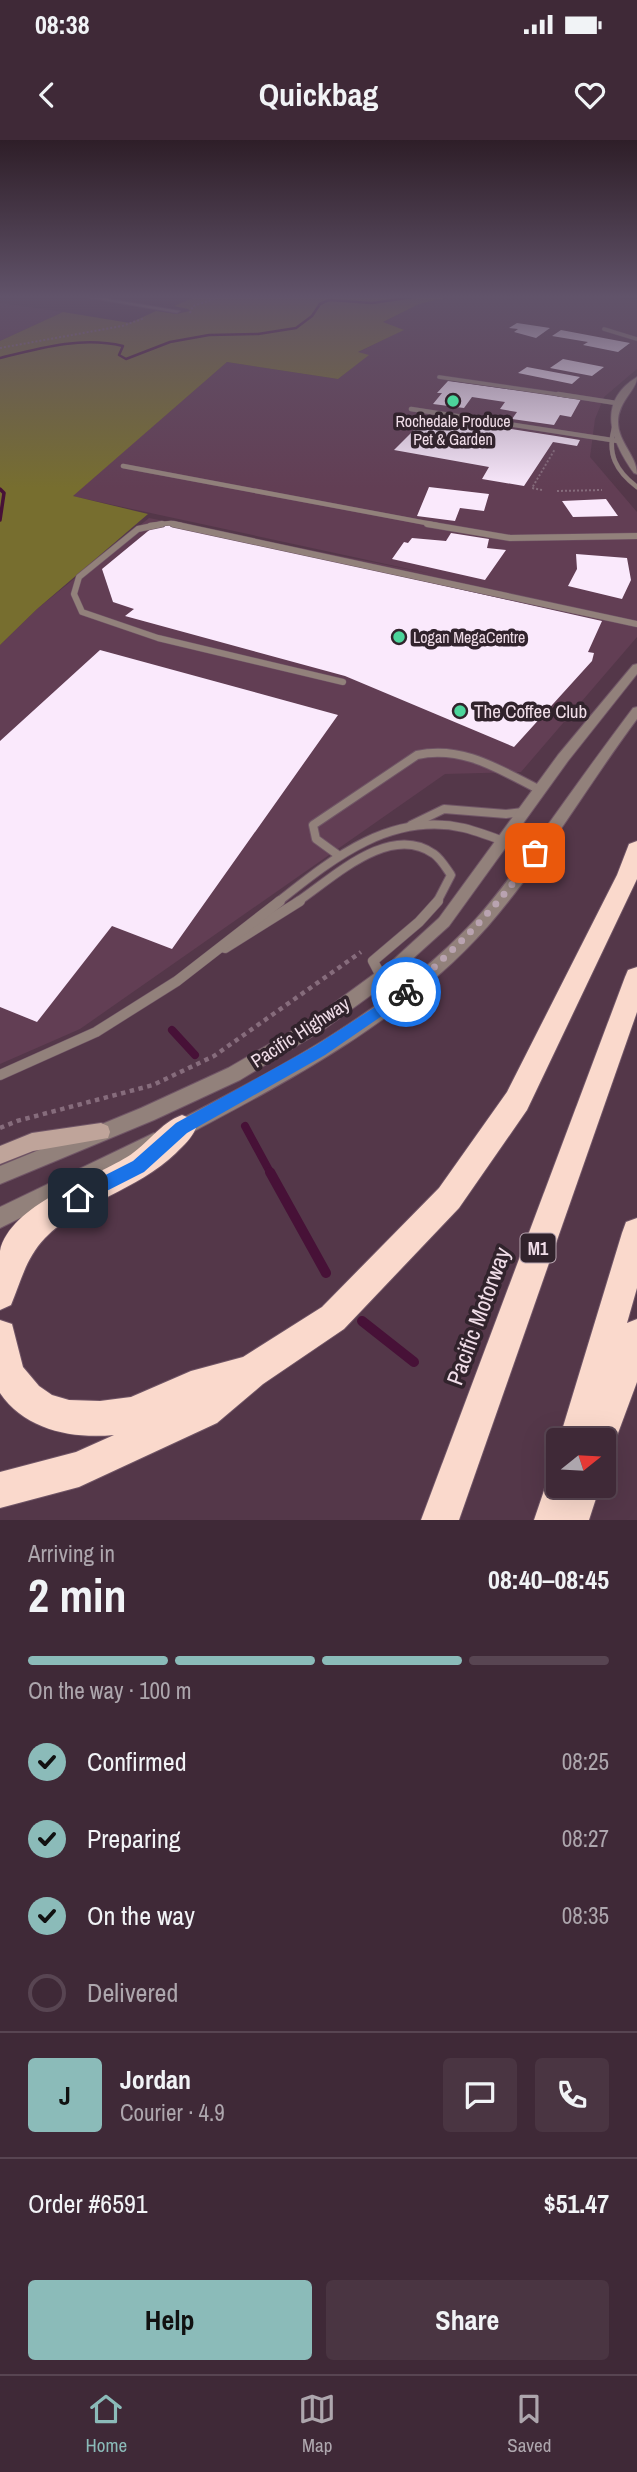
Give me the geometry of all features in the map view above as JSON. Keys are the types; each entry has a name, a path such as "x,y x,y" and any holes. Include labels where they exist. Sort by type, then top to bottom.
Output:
{"highway":[{"path":"0,1490 79,1469 205,1411 251,1372 333,1318 449,1198 517,1101 628,874 637,849"},
{"name":"Pacific Motorway","path":"440,1520 637,977"},
{"path":"0,1294 6,1265 26,1234 57,1208 139,1166 181,1128"},
{"path":"580,1428 637,1233"},
{"path":"603,1428 637,1335"},
{"path":"0,1336 3,1357 14,1386 32,1404 54,1414 93,1420 132,1414 192,1387 251,1372"},
{"path":"553,1520 559,1498"},
{"path":"570,1520 578,1498"}],"main road":[{"path":"0,1155 32,1142 101,1132"}],"street":[{"path":"637,379 616,403 614,429 614,440 637,471"},
{"name":"Pacific Highway","path":"0,1175 234,1074 314,1025 383,978 421,946 444,922 540,790 637,667"},
{"name":"Pacific Highway","path":"0,1218 260,1086 396,1001 470,936 512,888 637,711"}],"lane":[{"path":"439,377 616,403"},
{"path":"411,409 614,440 613,464 637,487"},
{"path":"123,466 368,514 510,538 637,536"},
{"path":"343,682 158,638 82,612 74,594 79,577 138,529 171,523 637,624"},
{"path":"338,856 314,839 311,832 313,825 416,755 429,751 463,754 540,790"},
{"path":"405,828 443,809 506,814 525,811"},
{"path":"0,1075 96,1032 177,981 338,856 373,837 405,828 463,828 535,853"},
{"path":"186,973 267,922 369,852 399,844 422,848 443,861 451,875 447,890 414,926 373,961 383,978"}],"path":[{"path":"542,490 532,488 555,449"},
{"path":"557,491 602,489"},
{"path":"0,1128 17,1121 153,1085 214,1056 365,949"}],"shaded area":[{"path":"0,359 363,359 338,379 227,362 73,496 148,514 37,609 0,645"},
{"path":"362,359 637,359 637,369 604,397 595,419 590,457 637,512 637,637 521,772 445,774 80,1029 0,1064 0,645 37,609 149,518 432,574 72,496 227,362 338,379"}],"building":[{"path":"562,359 604,367 592,376 550,368"},
{"path":"527,367 580,377 572,384 518,373"},
{"path":"448,381 581,399 571,417 560,415 554,425 512,419 517,412 500,409 505,402 472,397 464,408 433,404 442,393 437,393"},
{"path":"428,416 580,440 577,446 553,442 524,486 482,479 489,467 394,450"},
{"path":"429,487 489,494 484,511 460,508 455,521 417,516"},
{"path":"606,499 618,516 573,517 562,501"},
{"name":"Logan MegaCentre","path":"169,524 602,621 588,652 594,653 592,661 514,747 345,676 125,616 134,609 113,602 102,569 153,527"},
{"path":"451,533 489,539 487,548 506,550 485,580 392,559 404,542 408,543 412,538 446,541"},
{"path":"576,554 627,558 631,580 622,599 568,586 577,569"},
{"path":"100,650 338,715 172,949 112,926 37,1022 0,1007 0,741"}],"waterway":[{"path":"0,489 4,493 0,520"},
{"path":"172,1030 195,1055"},
{"path":"245,1126 271,1174"},
{"path":"270,1172 326,1273"},
{"path":"362,1321 414,1362"}],"way so far":[{"path":"406,992 470,936 512,888 535,853"}],"place":[{"name":"Rochedale Produce Pet & Garden","path":"453,401"},
{"name":"Logan MegaCentre","path":"399,637"},
{"name":"The Coffee Club","path":"460,711"}],"route":[{"path":"78,1198 139,1166 181,1128 260,1086 340,1038 406,992"}]}
